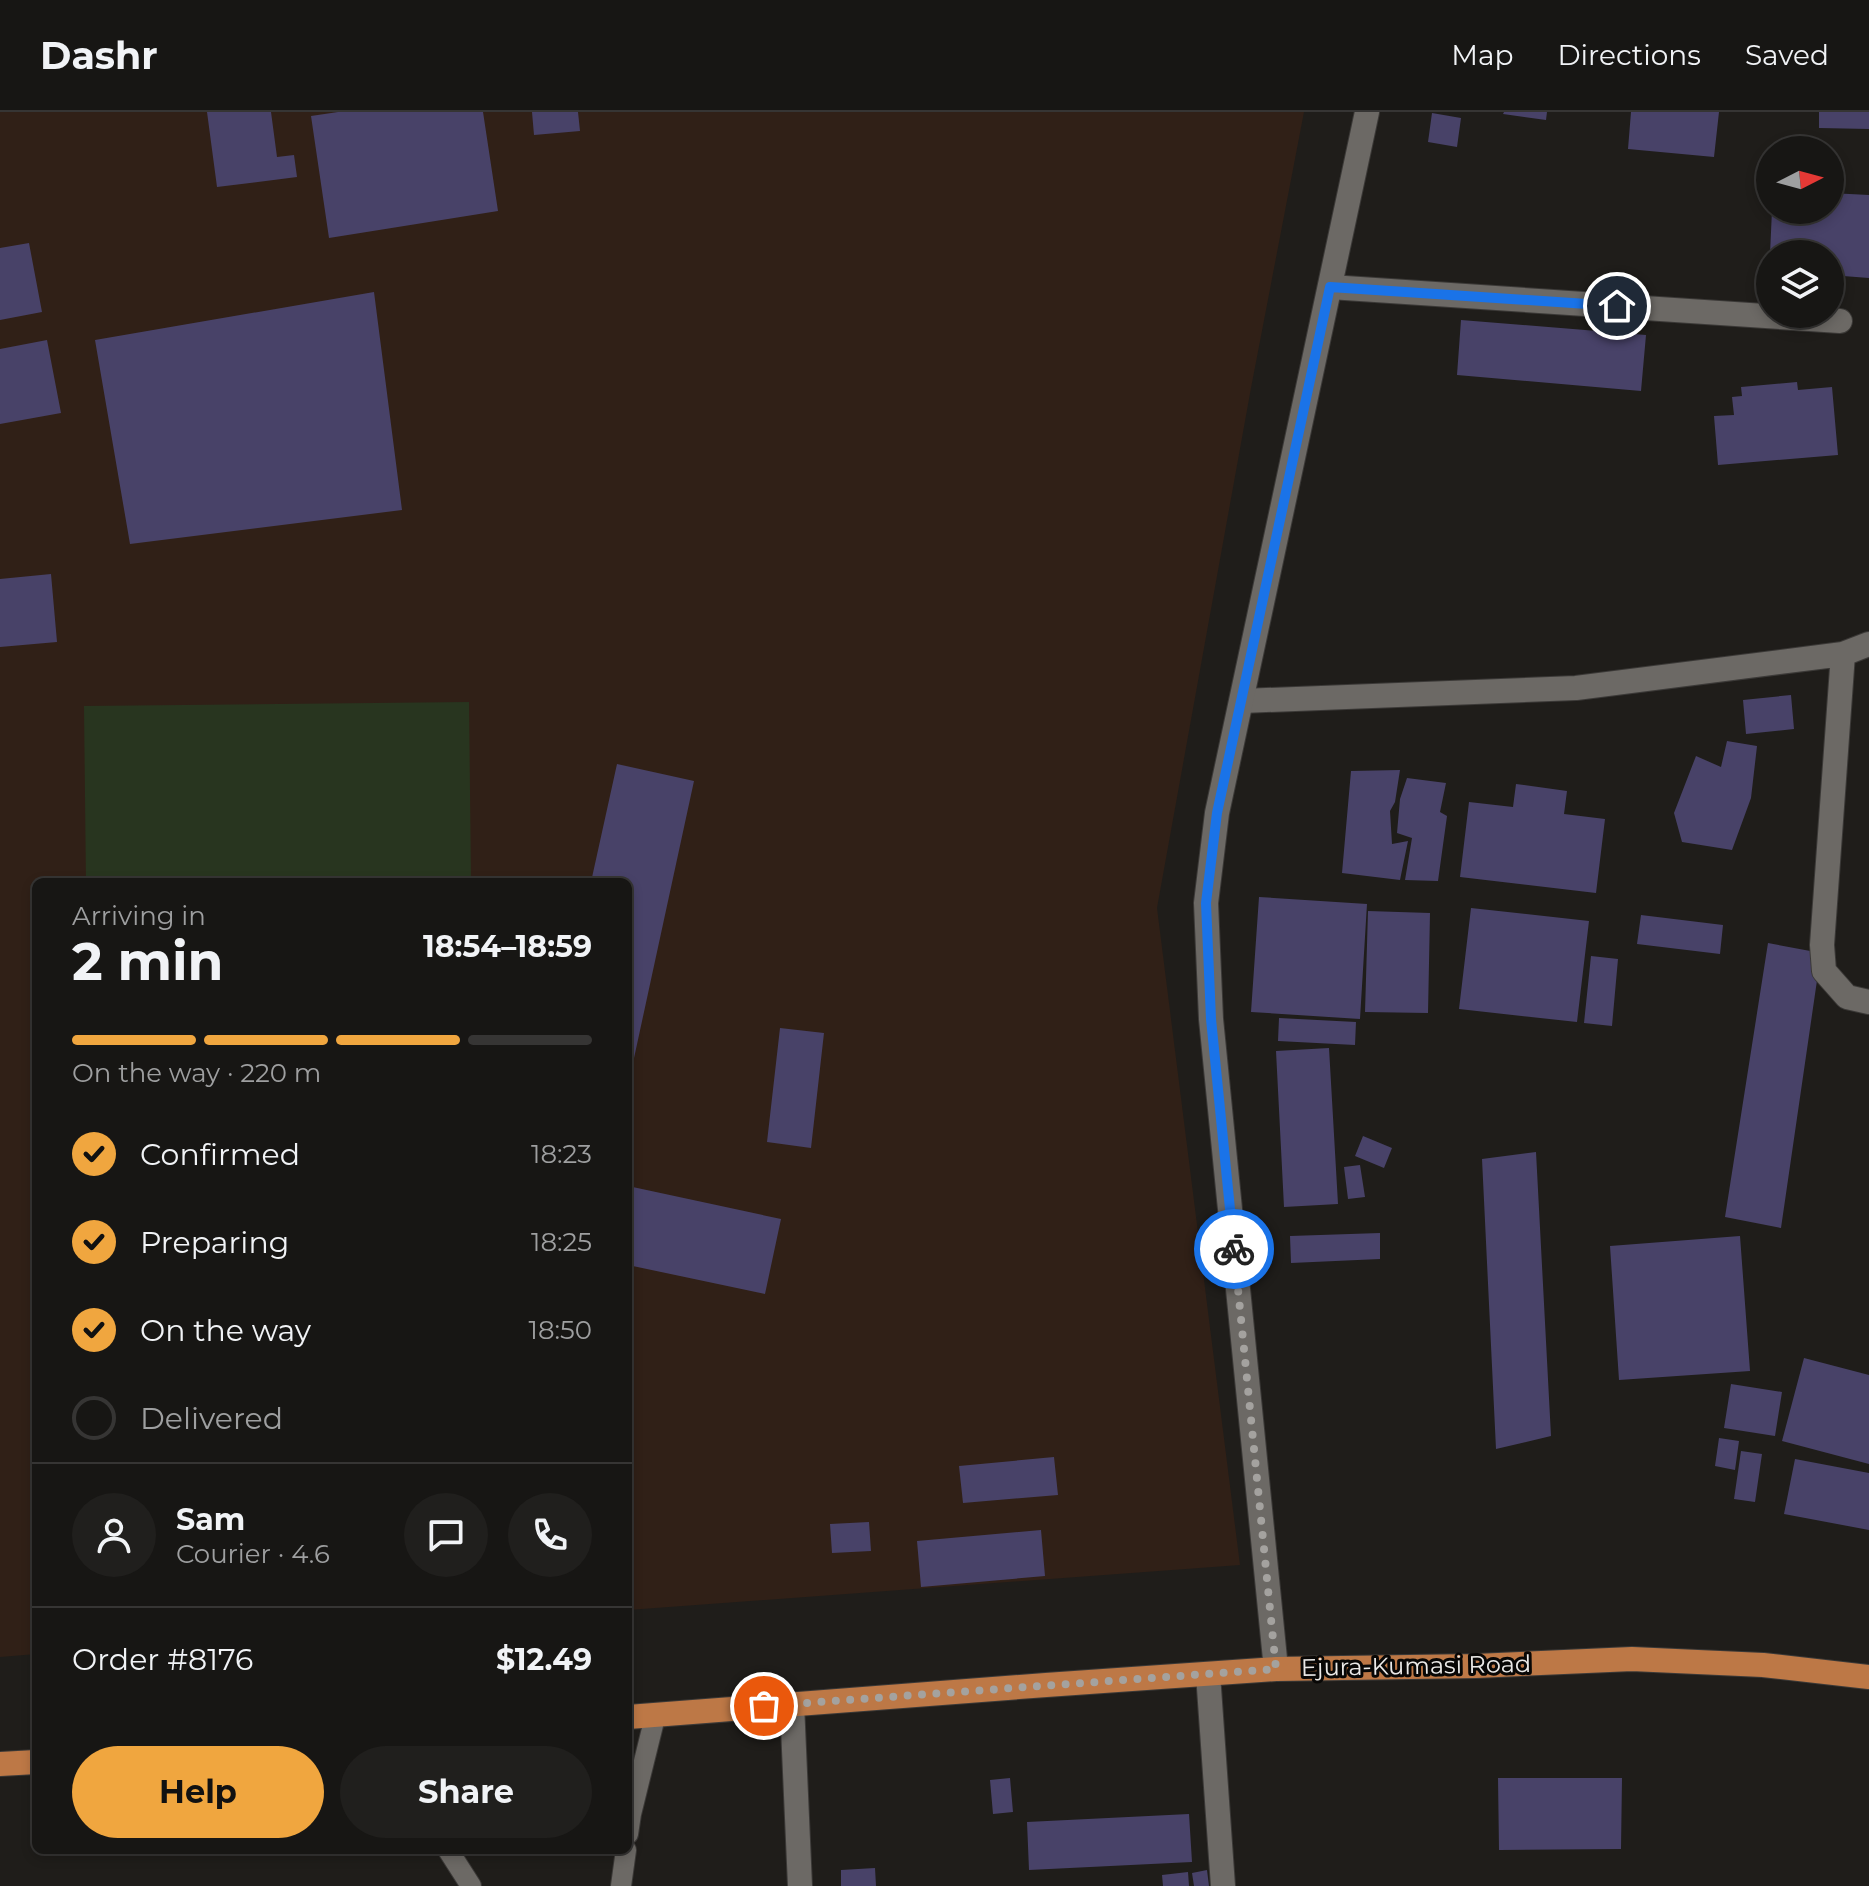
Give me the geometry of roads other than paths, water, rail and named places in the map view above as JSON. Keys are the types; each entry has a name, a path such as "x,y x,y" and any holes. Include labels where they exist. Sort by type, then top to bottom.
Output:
{"main road":[{"name":"Ejura-Kumasi Road","path":"632,1717 1276,1669 1476,1666 1632,1659 1763,1665 1869,1677"},
{"path":"0,1764 32,1762"}],"street":[{"path":"1276,1669 1211,1019 1206,903 1217,813 1367,112"},
{"path":"1330,287 1756,315"},
{"path":"1242,701 1576,688 1843,654 1869,644"},
{"path":"1843,654 1822,945 1824,971 1847,997 1869,1002"},
{"path":"1208,1674 1223,1886"},
{"path":"792,1704 800,1886"}],"lane":[{"path":"632,1810 653,1715"},
{"path":"451,1854 471,1886"},
{"path":"621,1886 625,1854"}]}
